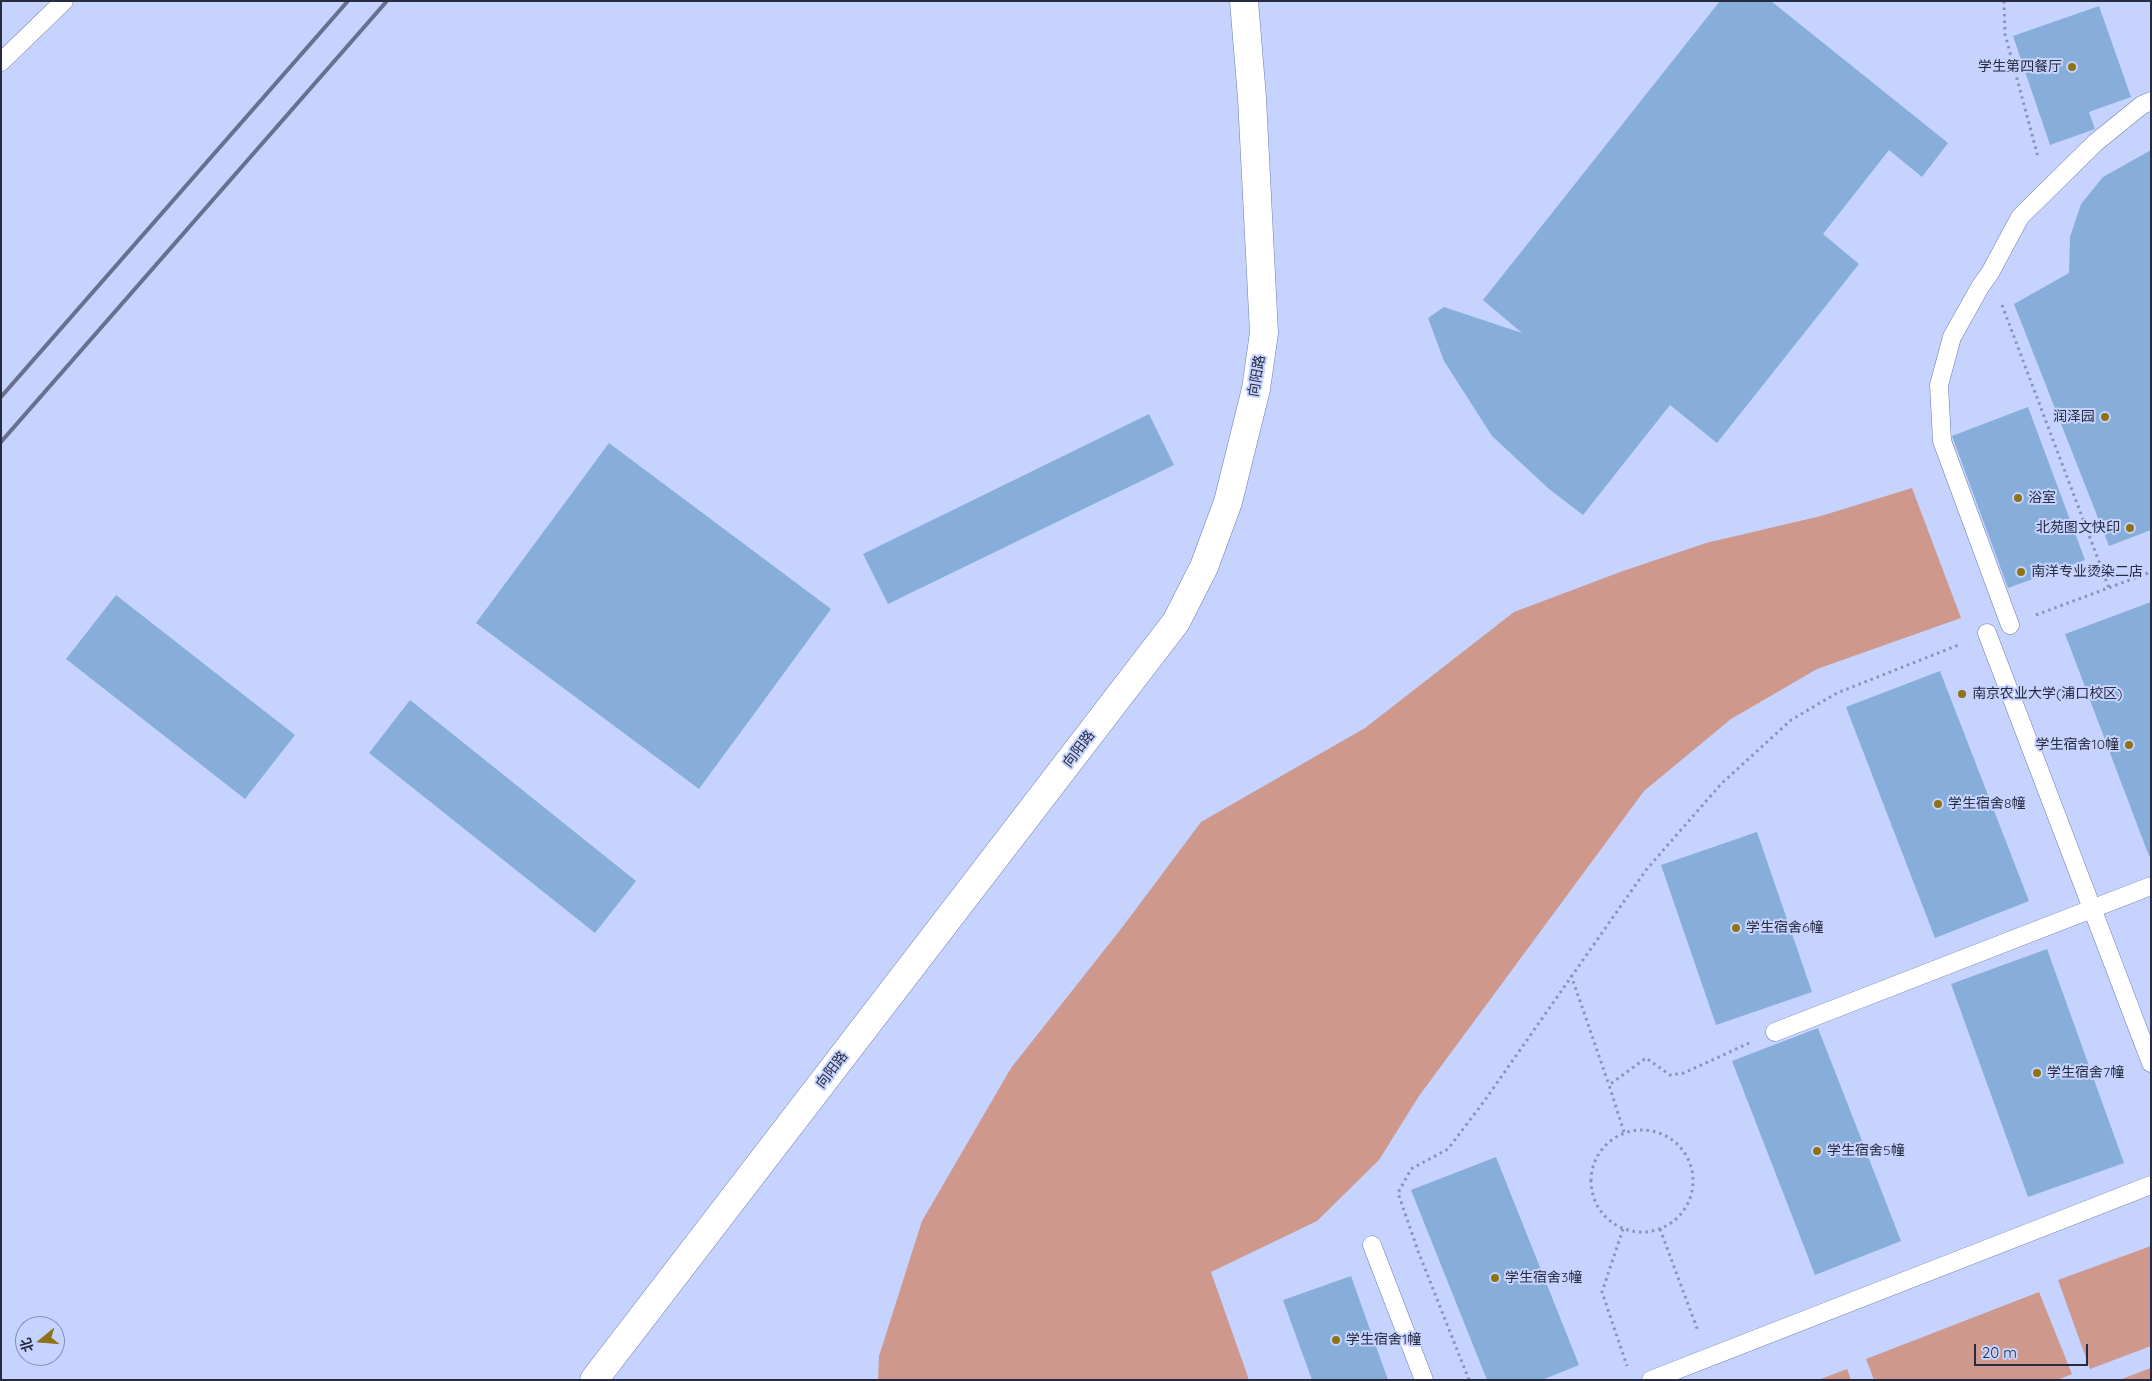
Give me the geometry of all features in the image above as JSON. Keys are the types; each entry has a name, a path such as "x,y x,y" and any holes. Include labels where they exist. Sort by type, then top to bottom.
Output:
{"street":[{"name":"向阳路","path":"594,1380 1170,629 1204,567 1228,502 1256,388 1264,333 1252,108 1244,1"}],"lane":[{"path":"1,62 64,1"},
{"path":"2010,625 1942,441 1939,385 1952,337 1980,286 1990,274 2020,217 2095,143 2142,105 2151,101"},
{"path":"1987,633 2151,1063"},
{"path":"1775,1032 2151,886"},
{"path":"1651,1380 2151,1185"},
{"path":"1372,1245 1424,1380"}],"path":[{"path":"2004,1 2005,34 2047,189"},
{"path":"1990,274 2109,588"},
{"path":"2010,625 2151,572"},
{"path":"1469,1380 1418,1251 1398,1193 1411,1169 1448,1149 1485,1100 1646,870 1721,784 1791,720 1837,693 1987,633"},
{"path":"1572,975 1624,1132"},
{"path":"1609,1085 1646,1058 1670,1074 1684,1073 1753,1042"},
{"path":"1640,1129 1656,1131 1671,1138 1683,1149 1690,1164 1694,1180 1691,1196 1684,1211 1672,1223 1660,1228 1640,1232 1623,1229 1607,1220 1596,1206 1591,1189 1590,1171 1597,1154 1609,1140 1624,1132 1640,1129"},
{"path":"1660,1228 1708,1358"},
{"path":"1623,1229 1602,1292 1629,1371"}],"shaded area":[{"path":"1912,488 1961,618 1817,669 1731,719 1644,791 1419,1096 1379,1160 1317,1221 1211,1272 1249,1380 878,1380 879,1356 922,1221 1011,1068 1124,925 1201,822 1365,728 1514,612 1623,571 1706,543 1821,516"},
{"path":"2151,1246 2151,1346 2090,1369 2058,1280"},
{"path":"2039,1292 2072,1374 2057,1380 1874,1380 1866,1359"},
{"path":"2151,1368 2151,1380 2119,1380"},
{"path":"1847,1369 1851,1380 1818,1380"}],"building":[{"path":"1720,1 1771,1 1948,143 1922,177 1889,150 1823,234 1859,264 1717,443 1670,405 1583,515 1549,489 1492,436 1444,361 1428,318 1444,307 1522,333 1483,300"},
{"name":"学生第四餐厅","path":"2099,6 2131,97 2089,112 2095,129 2050,145 2013,36"},
{"name":"润泽园","path":"2151,150 2151,530 2109,546 2014,304 2069,273 2070,237 2081,204 2103,177"},
{"name":"浴室","path":"2028,407 2085,560 2008,588 1952,436"},
{"path":"1149,414 1174,465 888,604 863,554"},
{"path":"609,443 831,609 699,789 476,623"},
{"path":"116,595 295,735 245,799 66,659"},
{"name":"学生宿舍10幢","path":"2151,602 2151,856 2149,856 2065,634"},
{"name":"学生宿舍8幢","path":"1940,671 2029,901 1935,938 1846,707"},
{"path":"410,700 636,881 595,933 369,753"},
{"name":"学生宿舍6幢","path":"1757,832 1812,992 1716,1025 1661,865"},
{"name":"学生宿舍7幢","path":"2047,949 2124,1163 2028,1197 1951,984"},
{"name":"学生宿舍5幢","path":"1818,1028 1901,1241 1815,1275 1732,1061"},
{"name":"学生宿舍3幢","path":"1496,1157 1579,1365 1542,1380 1487,1380 1411,1190"},
{"name":"学生宿舍1幢","path":"1351,1276 1388,1380 1312,1380 1283,1300"}],"railway":[{"path":"1,397 348,1"},
{"path":"1,442 387,1"}],"place":[{"name":"学生第四餐厅","path":"2072,67"},
{"name":"润泽园","path":"2105,417"},
{"name":"浴室","path":"2018,498"},
{"name":"北苑图文快印","path":"2130,528"},
{"name":"南洋专业烫染二店","path":"2021,572"},
{"name":"南京农业大学(浦口校区)","path":"1962,694"},
{"name":"学生宿舍10幢","path":"2129,745"},
{"name":"学生宿舍8幢","path":"1938,804"},
{"name":"学生宿舍6幢","path":"1736,928"},
{"name":"学生宿舍7幢","path":"2037,1073"},
{"name":"学生宿舍5幢","path":"1817,1151"},
{"name":"学生宿舍3幢","path":"1495,1278"},
{"name":"学生宿舍1幢","path":"1336,1340"}]}
